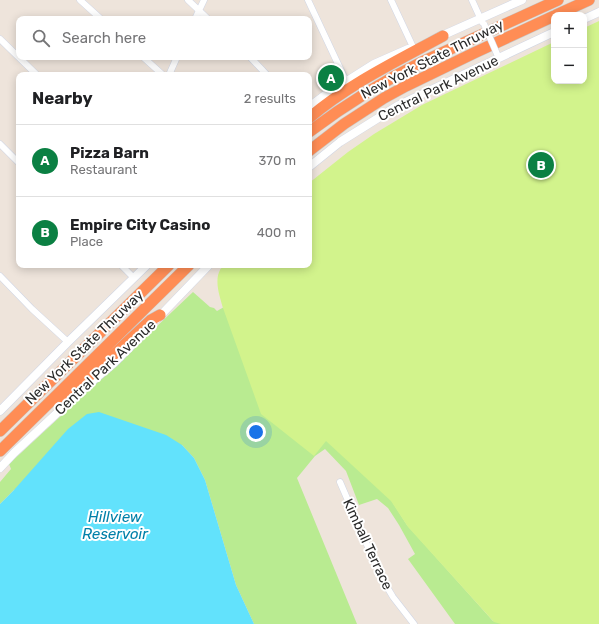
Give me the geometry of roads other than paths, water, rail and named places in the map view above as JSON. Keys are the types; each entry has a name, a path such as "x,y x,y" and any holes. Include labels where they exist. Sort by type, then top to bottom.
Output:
{"highway":[{"name":"New York State Thruway","path":"312,130 362,95 402,72 558,0"},
{"name":"New York State Thruway","path":"562,12 589,0"},
{"name":"New York State Thruway","path":"312,149 344,124 400,89 474,52 551,17"},
{"path":"312,116 363,80 443,36"},
{"name":"New York State Thruway","path":"0,430 166,268"},
{"name":"New York State Thruway","path":"0,451 186,268"},
{"path":"49,402 68,394 151,320 160,315"}],"main road":[{"path":"312,106 325,95 374,64 413,47 482,22 522,0"},
{"path":"587,18 599,12"},
{"name":"Central Park Avenue","path":"312,165 340,142 399,105 498,56 551,33"},
{"path":"0,411 144,268"},
{"name":"Central Park Avenue","path":"0,468 77,394 114,363 154,324 160,315 206,268"}],"street":[{"path":"80,0 98,16"},
{"path":"188,0 205,16"},
{"path":"196,16 204,0"},
{"path":"308,0 346,82"},
{"path":"391,0 413,47"},
{"path":"472,0 498,56"},
{"path":"0,39 16,55"},
{"path":"22,60 34,72"},
{"path":"146,60 160,72"},
{"path":"170,72 176,60"},
{"path":"253,60 264,72"},
{"path":"0,144 16,160"},
{"path":"124,268 134,278"},
{"path":"0,276 32,309 68,342"},
{"name":"Kimball Terrace","path":"340,482 381,577 393,597 414,624"}],"water":[{"name":"Hillview Reservoir","path":"99,412 166,435 182,445 194,458 205,480 236,585 254,624 0,624 0,504 68,429 87,414"}],"place":[{"name":"Pizza Barn","path":"331,78"},
{"name":"Empire City Casino","path":"541,165"}]}
